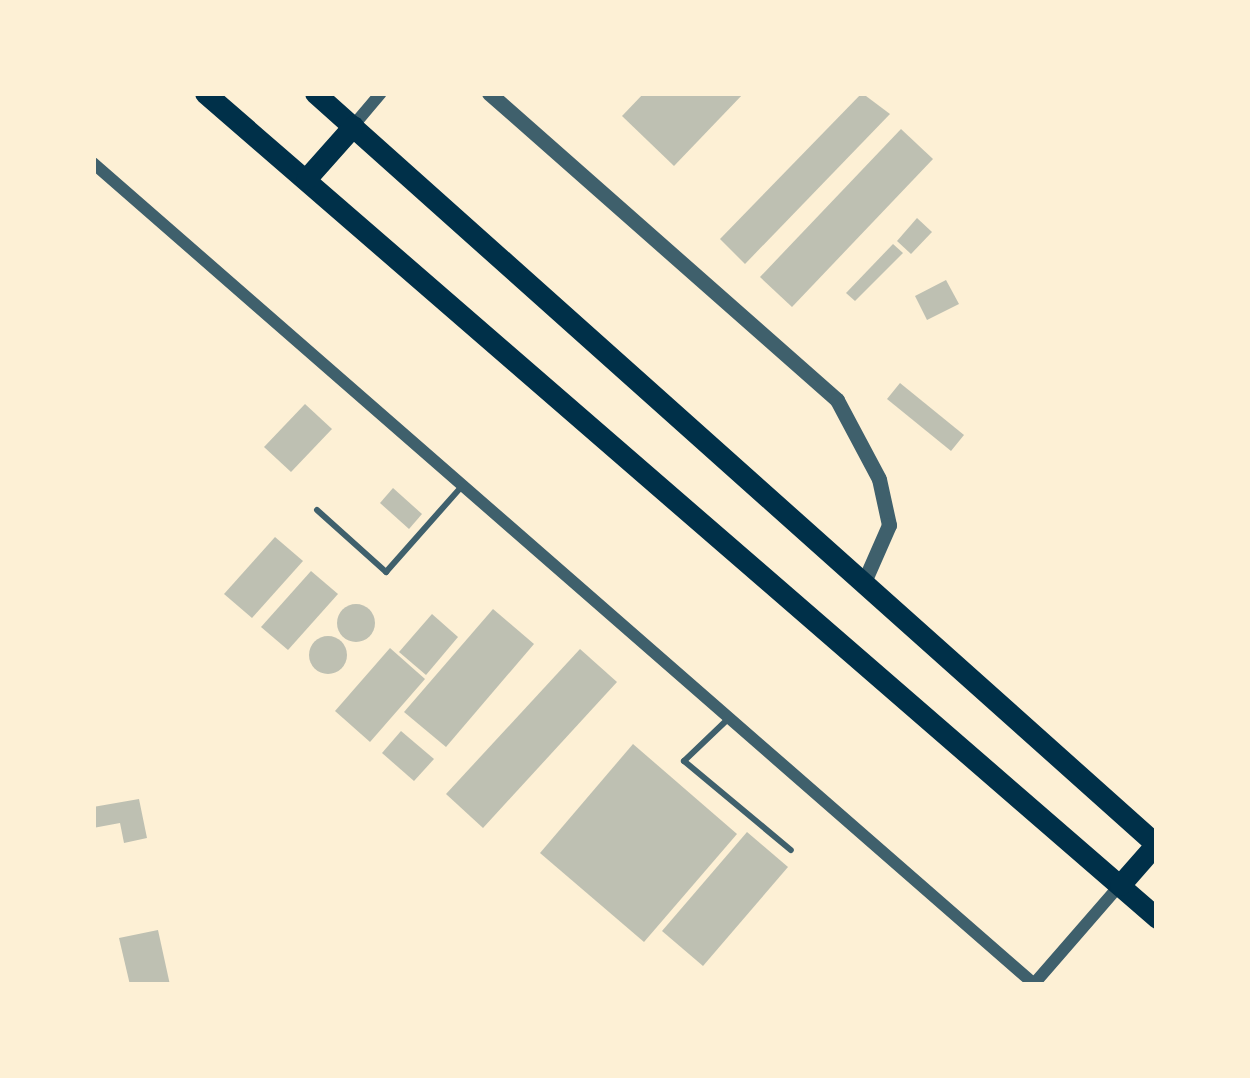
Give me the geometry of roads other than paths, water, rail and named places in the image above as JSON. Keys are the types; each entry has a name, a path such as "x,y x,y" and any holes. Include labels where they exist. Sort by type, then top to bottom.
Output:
{"highway":[{"path":"205,93 1157,918"},
{"path":"315,93 1157,844 1120,885"},
{"path":"306,179 353,126"}],"street":[{"path":"353,126 381,93"},
{"path":"489,93 837,400 879,479 889,525 865,582"},
{"path":"93,163 1034,985 1120,885"}],"lane":[{"path":"317,510 386,572 463,486"},
{"path":"728,718 684,761 791,850"}]}
